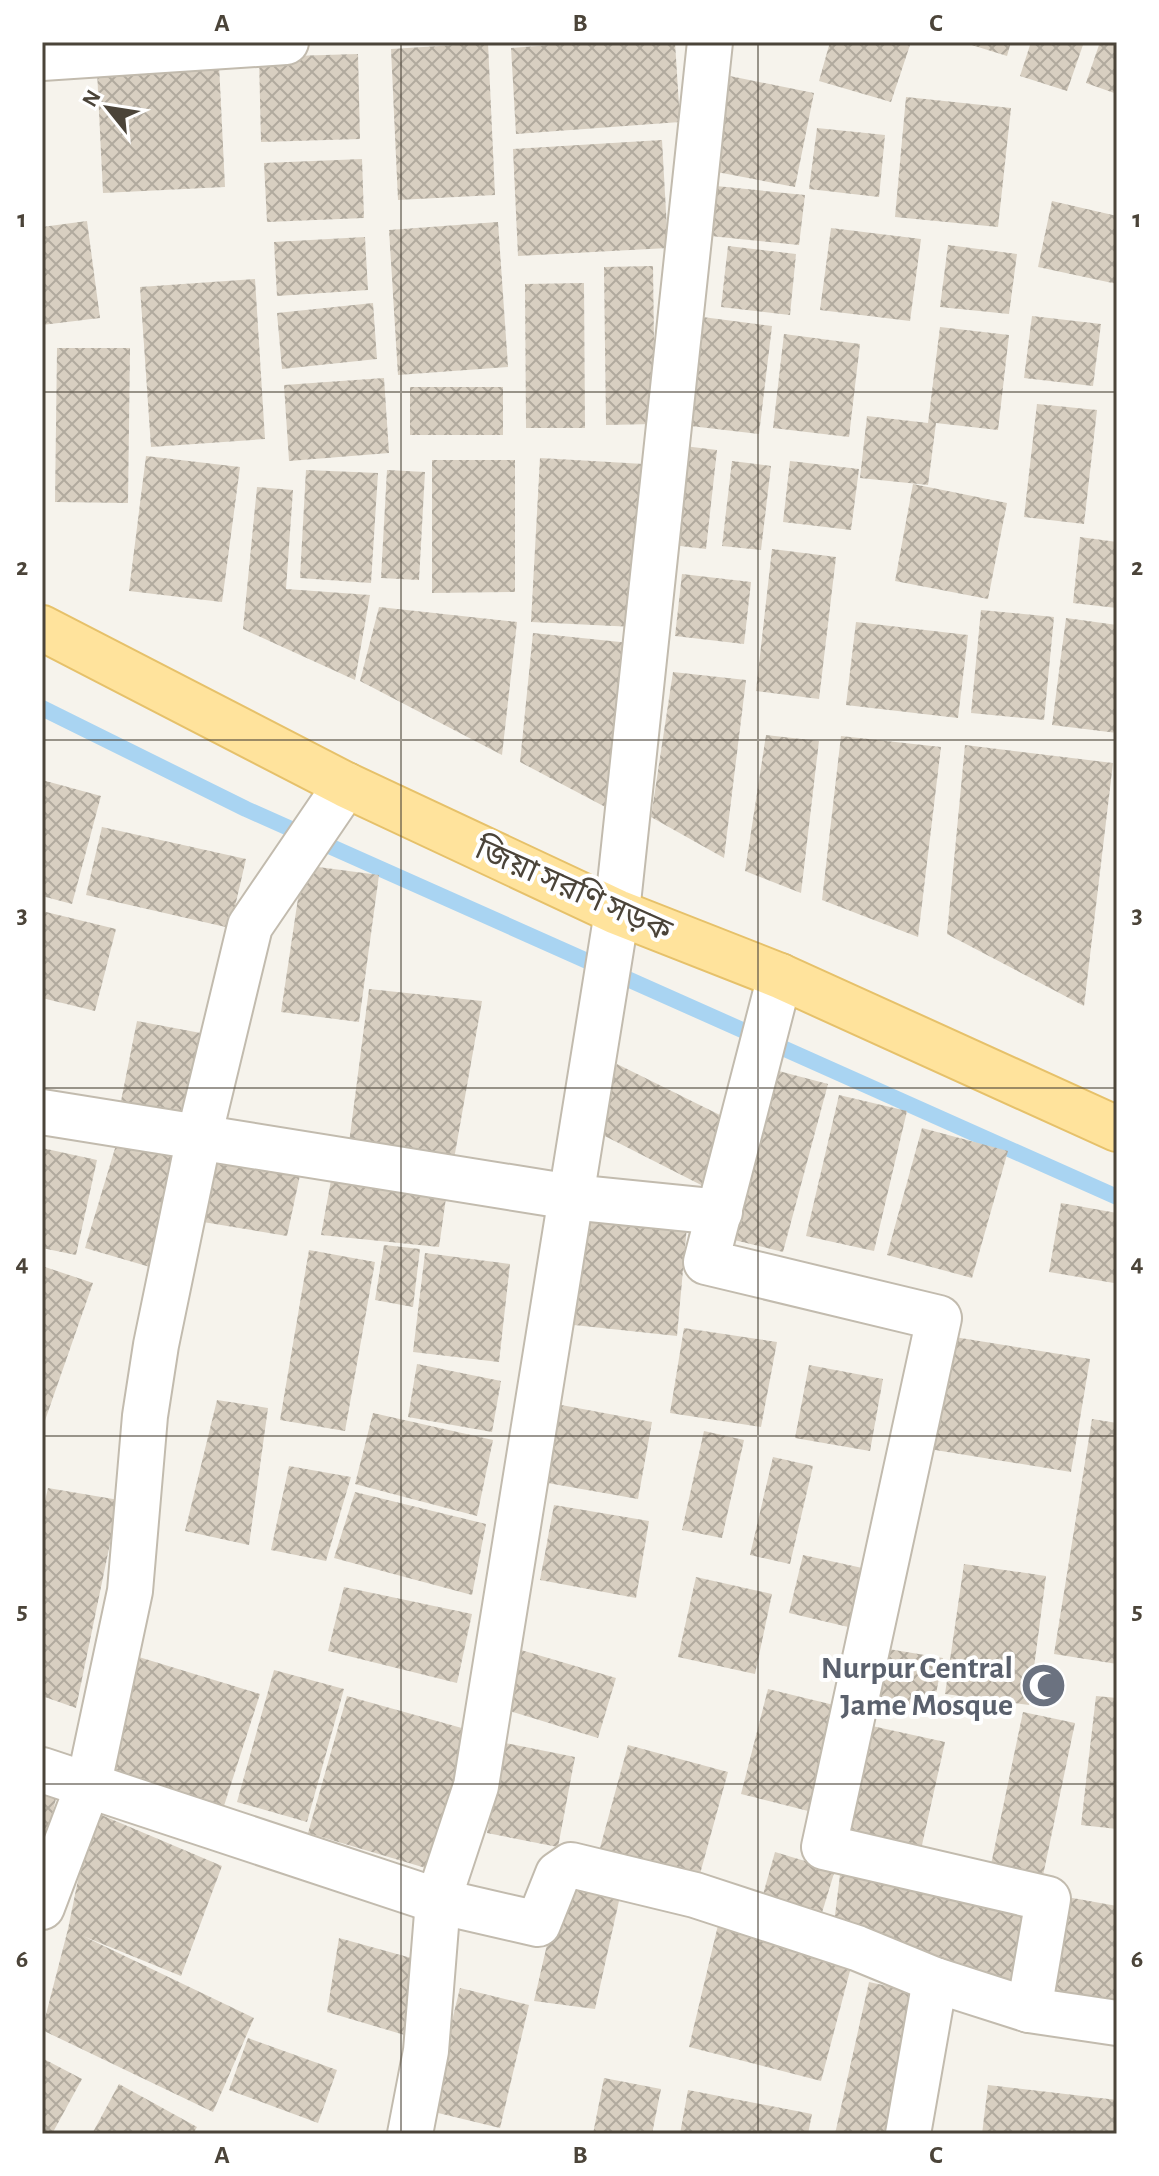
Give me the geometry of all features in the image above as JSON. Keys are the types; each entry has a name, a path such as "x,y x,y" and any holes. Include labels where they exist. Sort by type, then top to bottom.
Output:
{"main road":[{"name":"জিয়া সরণি সড়ক","path":"42,628 346,785 617,912 780,976 1117,1129"}],"street":[{"path":"42,58 286,42"},
{"path":"410,2134 426,2051 438,1901 476,1786 617,912 710,42"},
{"path":"42,1907 89,1783 130,1591 145,1416 156,1345 199,1137 250,926 346,785"},
{"path":"780,976 706,1262 939,1318 824,1847 1048,1899 1029,2010"},
{"path":"42,1112 571,1197 720,1212"},
{"path":"42,1770 89,1783 438,1901 538,1924 558,1874 571,1865 695,1895 857,1948 935,1980 1029,2010 1117,2023"},
{"path":"908,2134 935,1980"}],"building":[{"path":"590,42 675,42 680,122 516,134 511,48"},
{"path":"830,42 911,42 891,102 819,81"},
{"path":"962,42 1011,42 1007,56"},
{"path":"1031,42 1084,42 1067,91 1020,76"},
{"path":"1100,42 1117,42 1117,94 1086,83"},
{"path":"488,43 495,195 398,200 391,49"},
{"path":"358,54 360,139 261,142 259,57"},
{"path":"219,64 225,187 103,193 97,71"},
{"path":"720,74 814,93 795,187 701,169"},
{"path":"906,97 1011,108 998,227 895,217"},
{"path":"817,128 885,135 879,197 809,189"},
{"path":"662,140 668,248 518,256 513,149"},
{"path":"362,159 364,218 267,222 264,163"},
{"path":"706,185 805,195 799,245 701,235"},
{"path":"1052,201 1117,216 1117,284 1038,267"},
{"path":"87,221 100,318 42,325 42,227"},
{"path":"498,222 508,367 398,375 389,230"},
{"path":"831,228 921,239 910,321 820,310"},
{"path":"365,237 368,290 277,296 274,242"},
{"path":"948,245 1017,254 1009,314 940,307"},
{"path":"728,246 796,254 790,315 721,307"},
{"path":"653,266 655,424 606,425 604,267"},
{"path":"255,279 265,439 151,447 140,287"},
{"path":"584,283 585,428 526,428 525,284"},
{"path":"373,303 377,359 282,369 277,313"},
{"path":"695,316 772,326 759,434 682,425"},
{"path":"1032,316 1101,324 1093,386 1024,378"},
{"path":"940,327 1009,335 998,430 936,423 928,485 860,478 867,416 928,423"},
{"path":"784,334 860,344 849,437 773,428"},
{"path":"42,343 45,343 45,491 42,491"},
{"path":"57,348 130,348 128,503 55,502"},
{"path":"384,378 389,453 289,461 284,385"},
{"path":"410,387 503,387 503,435 410,435"},
{"path":"1037,404 1097,410 1084,524 1024,517"},
{"path":"684,446 717,450 706,549 672,545"},
{"path":"146,456 240,467 222,602 129,591"},
{"path":"540,458 644,464 635,627 531,622"},
{"path":"432,460 515,460 515,592 432,593"},
{"path":"732,461 771,466 761,550 722,546"},
{"path":"790,461 859,469 851,530 783,522"},
{"path":"306,470 378,473 371,583 300,578"},
{"path":"387,470 425,472 419,580 381,578"},
{"path":"913,484 1007,503 988,599 895,581"},
{"path":"257,487 293,490 286,589 370,595 355,680 243,629"},
{"path":"1080,537 1117,542 1117,608 1073,603"},
{"path":"772,549 836,557 819,699 756,691"},
{"path":"682,574 751,582 744,644 675,636"},
{"path":"379,607 517,622 502,755 360,681"},
{"path":"981,610 1054,617 1044,720 971,713"},
{"path":"1066,618 1117,625 1117,733 1052,725"},
{"path":"856,622 968,635 958,718 846,705"},
{"path":"533,633 630,643 611,810 520,762"},
{"path":"673,672 746,680 724,858 651,817"},
{"path":"766,735 819,741 801,893 745,871"},
{"path":"841,736 941,747 918,937 822,900"},
{"path":"965,745 1113,763 1084,1006 947,934"},
{"path":"42,780 101,796 72,904 42,896"},
{"path":"102,827 246,859 230,928 86,895"},
{"path":"303,865 379,875 359,1022 281,1012"},
{"path":"42,911 116,929 95,1011 42,998"},
{"path":"369,989 482,1001 454,1159 349,1143"},
{"path":"137,1021 206,1034 190,1114 121,1101"},
{"path":"617,1064 732,1121 707,1188 593,1130"},
{"path":"775,1070 828,1084 783,1252 730,1239"},
{"path":"839,1095 907,1111 874,1251 806,1236"},
{"path":"922,1128 1008,1151 972,1278 887,1255"},
{"path":"119,1135 184,1155 150,1267 85,1248"},
{"path":"42,1148 97,1160 76,1255 42,1248"},
{"path":"209,1151 302,1166 287,1236 197,1221"},
{"path":"333,1169 448,1184 439,1247 321,1235"},
{"path":"1061,1203 1117,1213 1114,1283 1049,1272"},
{"path":"587,1207 688,1215 677,1336 574,1325"},
{"path":"384,1245 420,1249 413,1307 375,1300"},
{"path":"309,1250 375,1262 345,1431 280,1420"},
{"path":"425,1253 510,1264 499,1362 413,1352"},
{"path":"42,1266 93,1283 42,1429"},
{"path":"684,1328 777,1342 761,1427 670,1413"},
{"path":"942,1335 1090,1359 1071,1472 923,1448"},
{"path":"417,1364 501,1381 492,1432 408,1417"},
{"path":"809,1365 883,1379 870,1451 795,1438"},
{"path":"217,1400 268,1408 249,1545 185,1531"},
{"path":"556,1404 652,1422 638,1499 542,1482"},
{"path":"373,1413 493,1440 477,1516 355,1484"},
{"path":"1092,1419 1117,1423 1117,1664 1054,1654"},
{"path":"704,1431 744,1440 722,1538 682,1530"},
{"path":"773,1457 813,1466 790,1564 750,1555"},
{"path":"289,1466 351,1477 326,1561 271,1550"},
{"path":"48,1488 119,1500 76,1708 42,1696 42,1514"},
{"path":"355,1492 486,1524 472,1595 334,1558"},
{"path":"554,1505 649,1521 636,1598 540,1580"},
{"path":"803,1555 876,1571 861,1630 789,1613"},
{"path":"964,1564 1046,1576 1029,1705 945,1694"},
{"path":"696,1577 772,1594 755,1674 678,1657"},
{"path":"344,1587 472,1614 457,1683 328,1651"},
{"path":"876,1647 943,1658 933,1709 867,1697"},
{"path":"521,1650 616,1678 598,1738 503,1709"},
{"path":"129,1654 260,1694 223,1809 93,1769"},
{"path":"274,1670 344,1689 307,1822 237,1802"},
{"path":"768,1689 842,1707 816,1813 741,1794"},
{"path":"347,1696 469,1730 429,1869 308,1833"},
{"path":"1096,1696 1117,1698 1117,1829 1081,1825"},
{"path":"1023,1712 1075,1723 1041,1885 989,1874"},
{"path":"863,1724 945,1742 920,1854 837,1836"},
{"path":"505,1743 575,1757 558,1847 487,1833"},
{"path":"628,1745 728,1772 700,1874 600,1848"},
{"path":"42,1786 58,1790 43,1854 42,1854"},
{"path":"92,1811 222,1866 181,1976 83,1936 254,2018 213,2112 42,2030 68,1929"},
{"path":"775,1852 835,1870 821,1916 762,1898"},
{"path":"841,1867 1034,1909 1012,1986 833,1931"},
{"path":"561,1884 621,1892 595,2009 534,2001"},
{"path":"1067,1897 1117,1906 1117,2013 1046,1999"},
{"path":"719,1921 855,1952 821,2081 689,2047"},
{"path":"339,1938 415,1959 408,2036 327,2012"},
{"path":"869,1982 923,1994 891,2134 835,2134"},
{"path":"460,1988 529,2005 500,2128 430,2111"},
{"path":"248,2038 337,2070 318,2123 229,2090"},
{"path":"42,2058 82,2079 52,2134 42,2134"},
{"path":"604,2078 661,2089 652,2134 593,2134"},
{"path":"119,2084 197,2127 193,2134 92,2134"},
{"path":"988,2085 1117,2100 1117,2134 982,2134"},
{"path":"688,2090 812,2114 808,2134 680,2134"}],"waterway":[{"path":"42,708 246,809 1117,1197"}],"place":[{"name":"Nurpur Central Jame Mosque","path":"1044,1685"}]}
